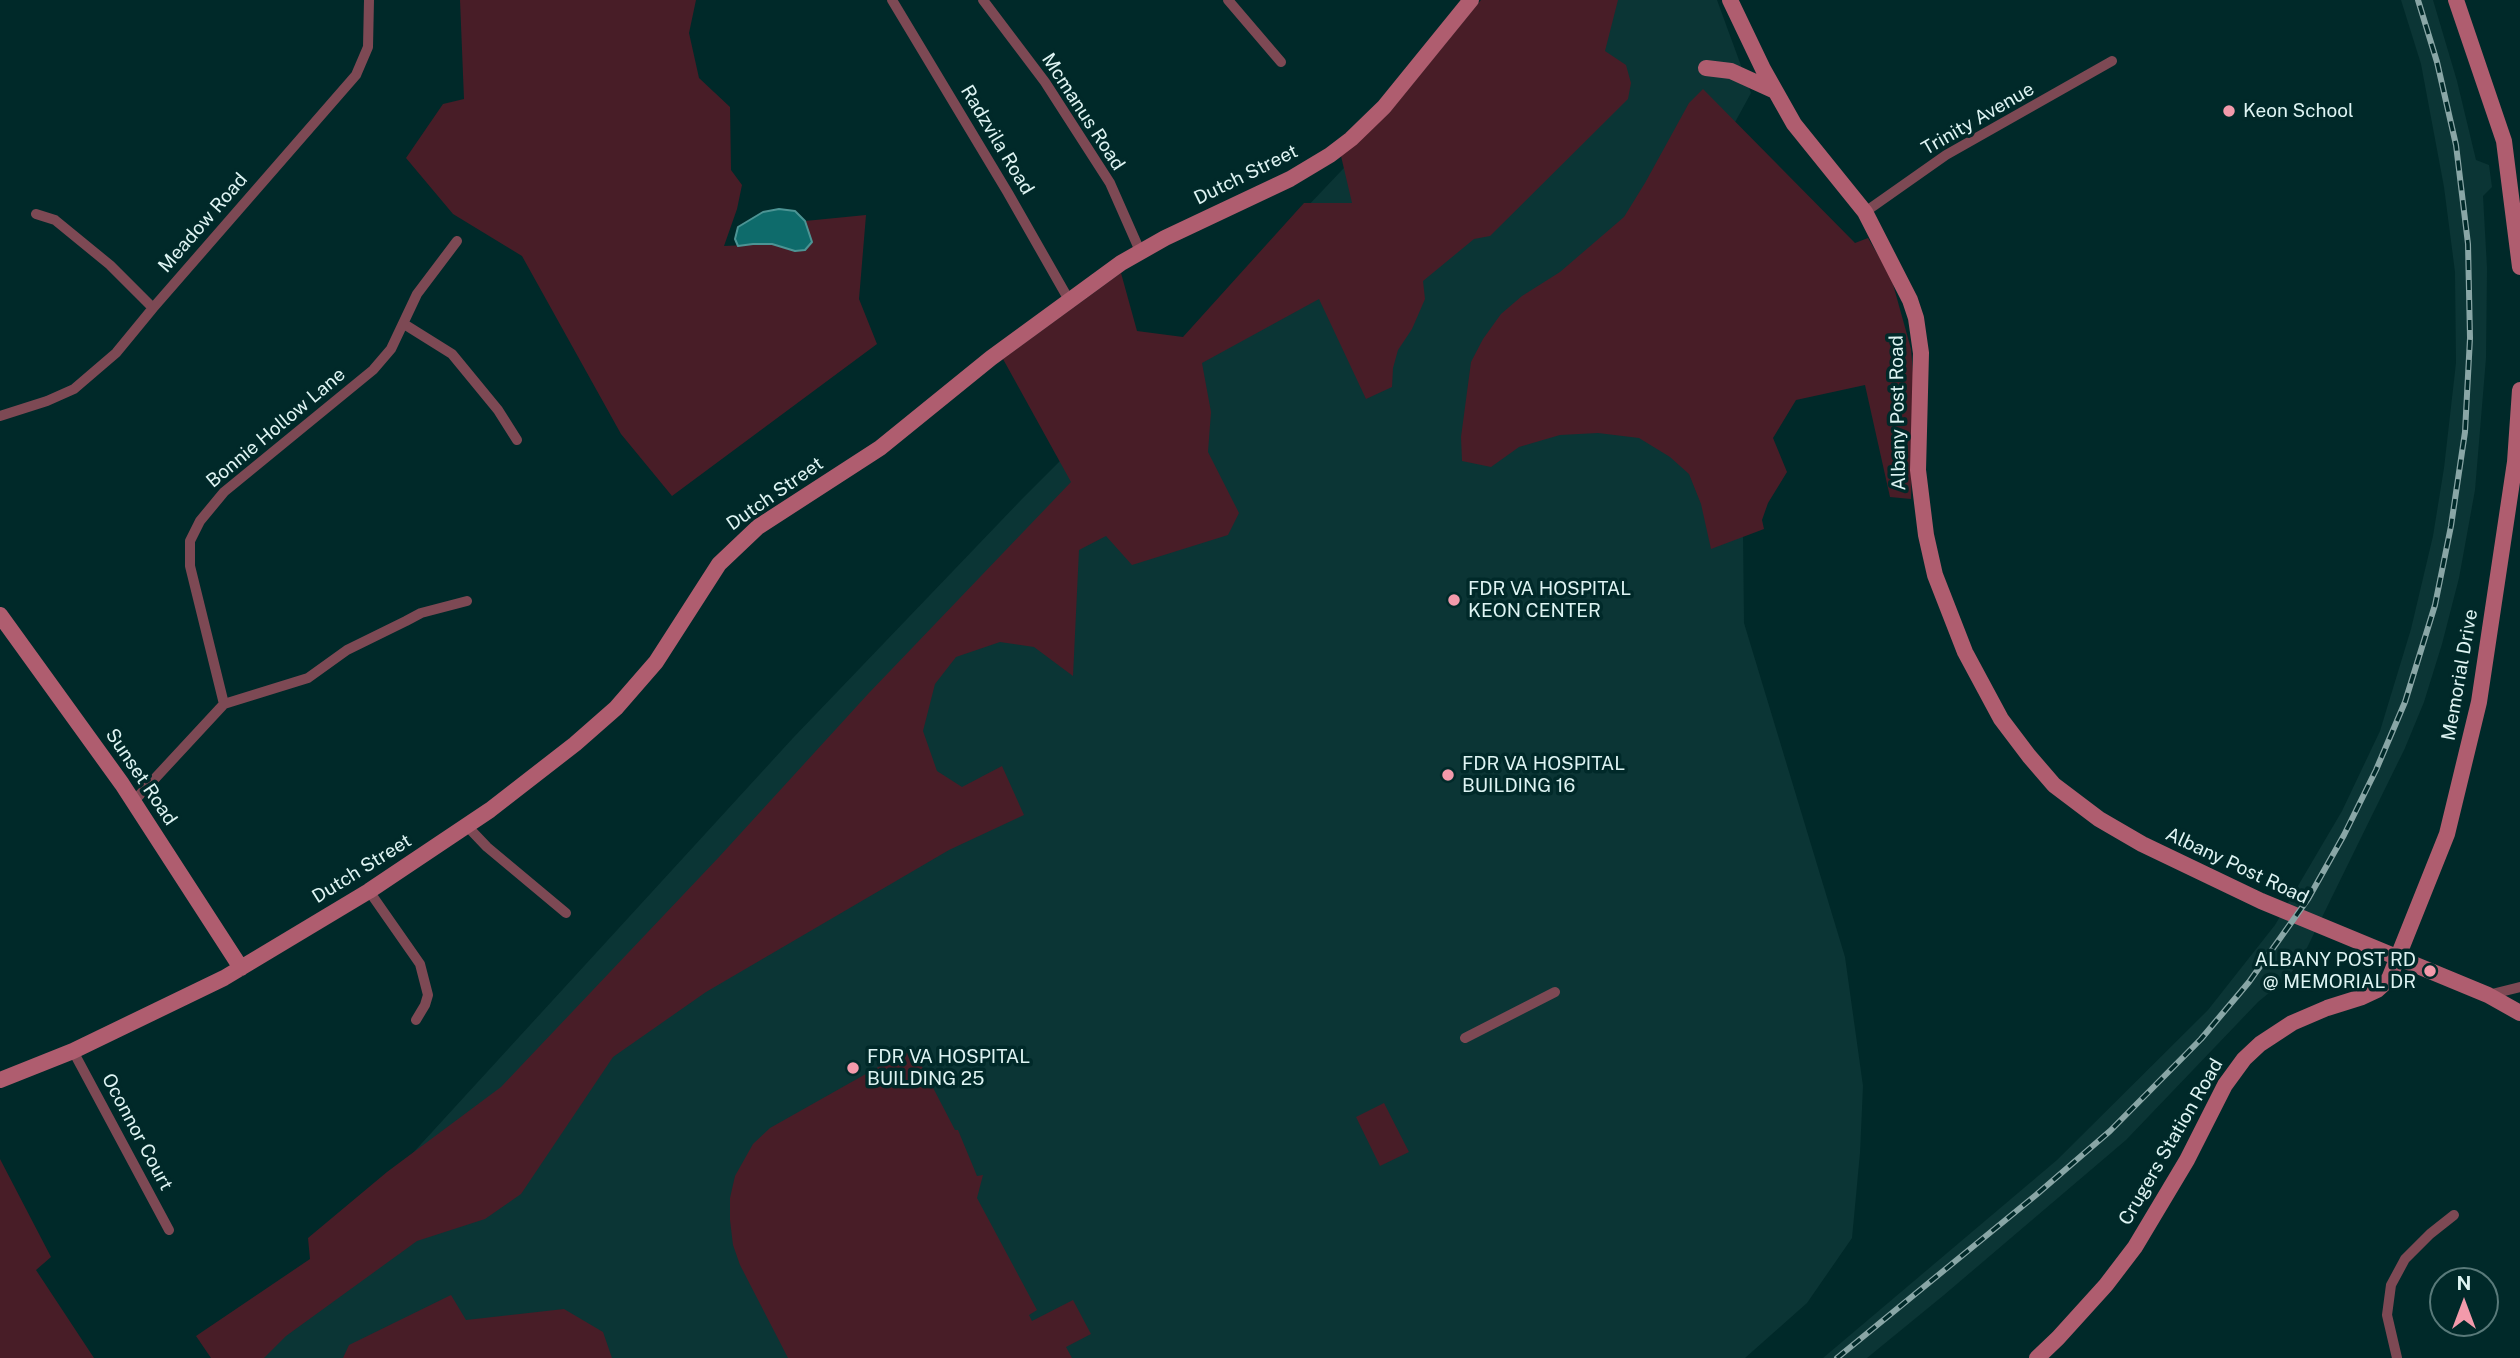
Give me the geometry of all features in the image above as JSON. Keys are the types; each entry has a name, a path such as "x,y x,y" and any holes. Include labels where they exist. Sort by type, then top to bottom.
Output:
{"street":[{"name":"Meadow Road","path":"0,416 74,389 116,353 356,75 368,47 369,0"},
{"name":"Radzvila Road","path":"892,0 1069,300"},
{"name":"Mcmanus Road","path":"983,0 1045,82 1110,183 1140,251"},
{"path":"1228,0 1281,62"},
{"name":"Dutch Street","path":"0,1080 73,1051 242,968 369,891 467,826 575,744 616,708 656,662 711,575 740,542 779,512 880,447 1069,300 1140,251 1290,178 1351,139 1384,107 1471,0"},
{"name":"Albany Post Road","path":"1730,0 1750,44 1794,124 1865,212 1902,281 1916,318 1922,353 1918,470 1926,535 1935,575 1965,652 2001,719 2054,785 2099,819 2142,844 2261,901 2340,936 2398,957 2488,996 2520,1013"},
{"path":"2456,0 2504,141 2520,267"},
{"name":"Trinity Avenue","path":"1865,212 1946,155 2112,61"},
{"path":"1706,68 1731,71 1775,91"},
{"path":"36,214 55,220 110,265 153,308"},
{"name":"Bonnie Hollow Lane","path":"224,704 190,566 190,541 200,521 223,492 373,370 391,349 417,294 457,241"},
{"path":"404,324 452,354 498,410 517,440"},
{"name":"Memorial Drive","path":"2398,957 2447,834 2479,702 2515,462 2520,390"},
{"path":"134,801 224,704 308,678 347,650 421,613 467,601"},
{"name":"Sunset Road","path":"0,615 134,801 242,968"},
{"path":"467,826 566,913"},
{"path":"369,891 421,964 428,996 416,1020"},
{"name":"Crugers Station Road","path":"2037,1358 2106,1285 2134,1247 2187,1160 2225,1085 2244,1059 2260,1044 2292,1023 2377,990 2389,979 2398,957"},
{"path":"2488,996 2520,987"},
{"path":"1465,1038 1555,992"},
{"name":"Oconnor Court","path":"73,1051 169,1230"},
{"path":"2397,1358 2387,1315 2391,1285 2405,1259 2454,1215"}],"shaded area":[{"path":"460,0 696,0 689,33 699,78 730,107 731,170 742,185 724,246 772,244 795,251 812,242 805,221 866,215 859,299 877,344 672,496 621,434 522,256 453,214 406,158 443,104 464,99"},
{"path":"1481,0 1618,0 1605,51 1626,65 1631,83 1628,99 1490,236 1474,239 1423,281 1425,299 1412,329 1398,350 1392,387 1366,399 1319,299 1202,363 1211,412 1208,452 1239,513 1228,535 1132,565 1106,536 1079,550 1073,676 1034,647 1000,642 956,657 935,684 923,731 937,771 962,787 1002,766 1024,815 949,850 706,992 613,1057 521,1194 485,1219 417,1241 286,1336 264,1358 211,1358 196,1336 310,1259 308,1238 387,1172 501,1087 719,857 868,694 1071,482 1003,359 1121,273 1137,331 1183,337 1304,203 1352,203 1341,156 1389,113"},
{"path":"1486,0 1717,0 1751,93 1693,199 1742,442 1744,623 1845,957 1863,1086 1852,1238 1807,1303 1745,1358 225,1358 793,738 1022,499 1175,346 1361,150"},
{"path":"2401,0 2433,0 2457,81 2476,160 2489,165 2492,187 2483,196 2487,268 2486,358 2475,490 2459,578 2442,644 2424,702 2405,748 2301,960 2287,978 2258,1002 2126,1140 1944,1295 1867,1358 1823,1358 2057,1160 2208,1010 2275,925 2342,811 2380,731 2411,629 2433,536 2456,363 2455,272 2444,187 2421,64"},
{"path":"1703,89 1855,243 1868,238 1891,277 1911,349 1914,386 1911,499 1890,497 1865,385 1796,400 1773,438 1787,472 1768,503 1762,520 1764,529 1711,549 1701,504 1689,474 1670,457 1639,438 1598,433 1560,435 1519,447 1491,467 1462,461 1461,437 1471,362 1483,339 1501,314 1522,296 1560,272 1624,217 1689,103"},
{"path":"903,1053 915,1053 955,1130 958,1130 977,1176 983,1175 977,1198 1037,1310 1029,1315 1032,1321 1073,1300 1091,1334 1066,1347 1072,1358 788,1358 740,1265 733,1245 730,1198 735,1176 753,1144 770,1128"},
{"path":"1384,1103 1409,1152 1380,1166 1356,1117"},
{"path":"0,1159 51,1257 36,1270 94,1358 0,1358"},
{"path":"451,1295 466,1320 564,1309 603,1332 612,1358 343,1358 349,1345"}],"water":[{"path":"779,209 795,211 805,221 812,242 805,250 795,251 772,244 738,246 735,239 738,227 763,212"}],"railway":[{"path":"1837,1358 2110,1131 2201,1039 2249,982 2308,899 2376,770 2405,702 2435,605 2451,526 2465,432 2470,338 2468,244 2456,145 2437,62 2418,0"}],"place":[{"name":"Keon School","path":"2229,111"},
{"name":"FDR VA HOSPITAL KEON CENTER","path":"1454,600"},
{"name":"FDR VA HOSPITAL BUILDING 16","path":"1448,775"},
{"name":"ALBANY POST RD @ MEMORIAL DR","path":"2430,971"},
{"name":"FDR VA HOSPITAL BUILDING 25","path":"853,1068"}]}
